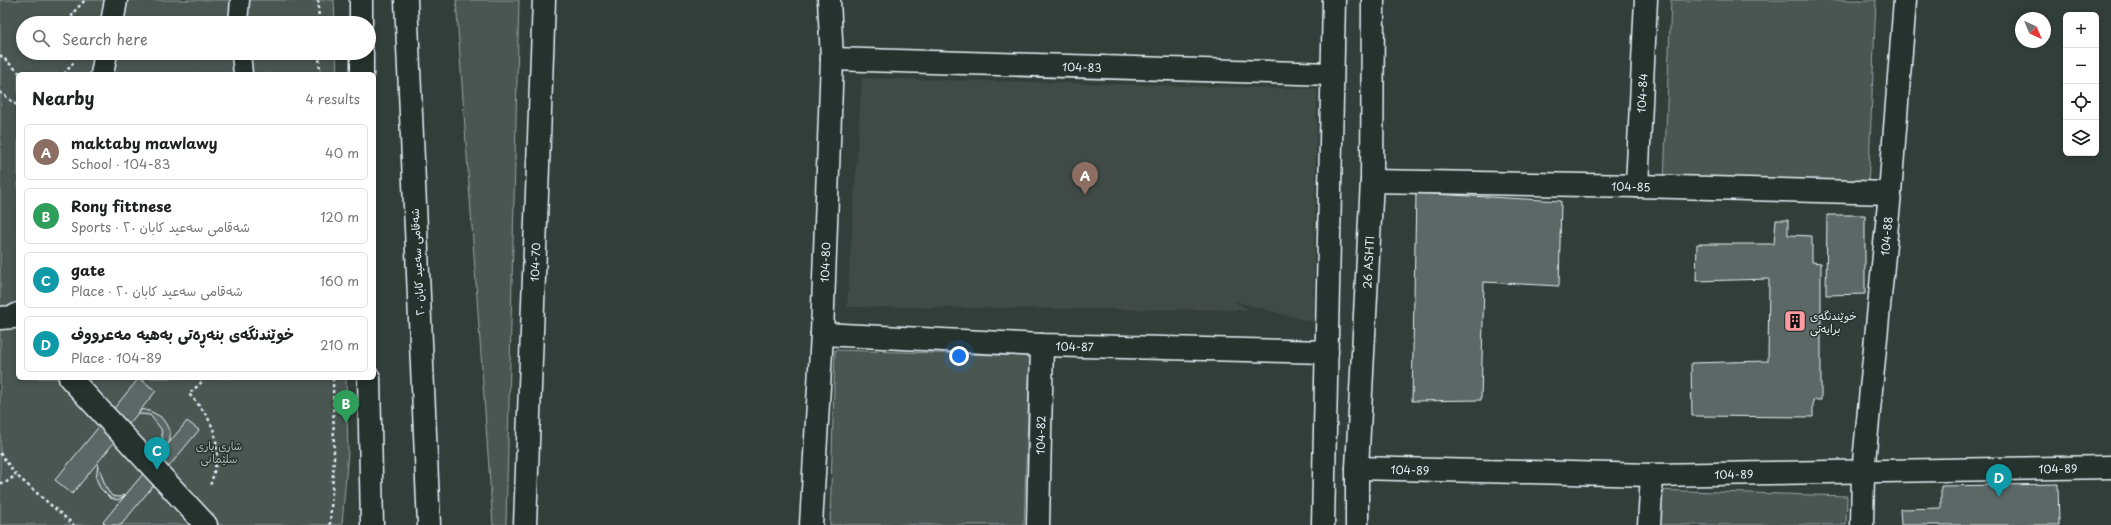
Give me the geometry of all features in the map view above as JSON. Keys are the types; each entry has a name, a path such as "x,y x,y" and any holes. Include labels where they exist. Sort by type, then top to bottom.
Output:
{"street":[{"path":"113,16 116,0"},
{"path":"361,0 361,16"},
{"name":"شەقامی سەعید کابان ٢٠","path":"406,0 429,525"},
{"name":"104-70","path":"525,525 544,0"},
{"name":"104-80","path":"811,525 822,334 832,59 829,0"},
{"path":"1324,525 1334,0"},
{"name":"26 ASHTI","path":"1356,525 1357,468 1372,181 1374,0"},
{"name":"104-84","path":"1637,186 1646,0"},
{"name":"104-88","path":"1862,525 1862,472 1890,193 1905,0"},
{"name":"104-83","path":"832,59 1332,74"},
{"path":"102,72 105,60"},
{"path":"362,60 362,72"},
{"name":"104-85","path":"1372,181 1890,193"},
{"name":"104-87","path":"822,334 1042,345 1327,352"},
{"name":"104-82","path":"1038,525 1042,345"},
{"path":"72,380 200,518"},
{"path":"369,380 372,525"},
{"name":"104-89","path":"1357,468 1652,475 2111,467"},
{"path":"1649,525 1652,475"}],"lane":[{"path":"239,16 240,0"},
{"path":"242,60 243,72"}],"path":[{"path":"72,16 72,14 85,0"},
{"path":"318,0 319,16"},
{"path":"0,55 19,72"},
{"path":"319,60 320,72"},
{"path":"0,92 16,104"},
{"path":"200,518 217,464 215,433 201,407 189,394 204,380"},
{"path":"330,525 334,457 333,380"},
{"path":"0,453 16,475 74,525"},
{"path":"0,483 5,483 16,475"}],"shaded area":[{"path":"862,78 1317,89 1313,322 1233,301 1249,310 847,307"}],"green space":[{"name":"شاری یاری سلێمانی","path":"0,0 334,0 335,16 16,16 16,60 336,60 337,72 16,72 16,380 346,380 348,451 342,525 0,525"},
{"path":"456,0 519,0 506,525 493,525"},
{"path":"1671,0 1876,0 1868,190 1664,182"},
{"path":"835,350 1030,356 1024,525 830,525"},
{"path":"1652,490 1847,496 1846,525 1651,525"}],"building":[{"path":"1416,193 1561,201 1559,286 1484,282 1481,400 1412,401"},
{"path":"1827,215 1865,215 1865,294 1826,295"},
{"name":"خوێندنگەی برایەتی","path":"1776,220 1788,220 1788,235 1812,236 1812,262 1821,263 1821,400 1813,400 1813,417 1692,416 1691,363 1768,361 1769,279 1696,281 1697,244 1774,244"},
{"path":"137,380 142,380 156,391 72,494 55,480"},
{"path":"142,409 161,417 166,424 170,432 170,441 164,449 161,429 150,415 138,414"},
{"path":"187,421 199,430 121,525 106,525 103,522"},
{"path":"98,464 106,488 112,496 119,497 126,494 124,497 118,500 110,498 100,488 96,478"},
{"path":"2058,484 2059,525 1901,525 1900,509 1941,508 1941,486"}],"place":[{"name":"maktaby mawlawy","path":"1085,195"},
{"name":"خوێندنگەی برایەتی","path":"1795,321"},
{"name":"Rony fittnese","path":"346,423"},
{"name":"gate","path":"157,470"},
{"name":"خوێندنگەی بنەڕەتی بەهیە مەعرووف","path":"1999,497"}]}
